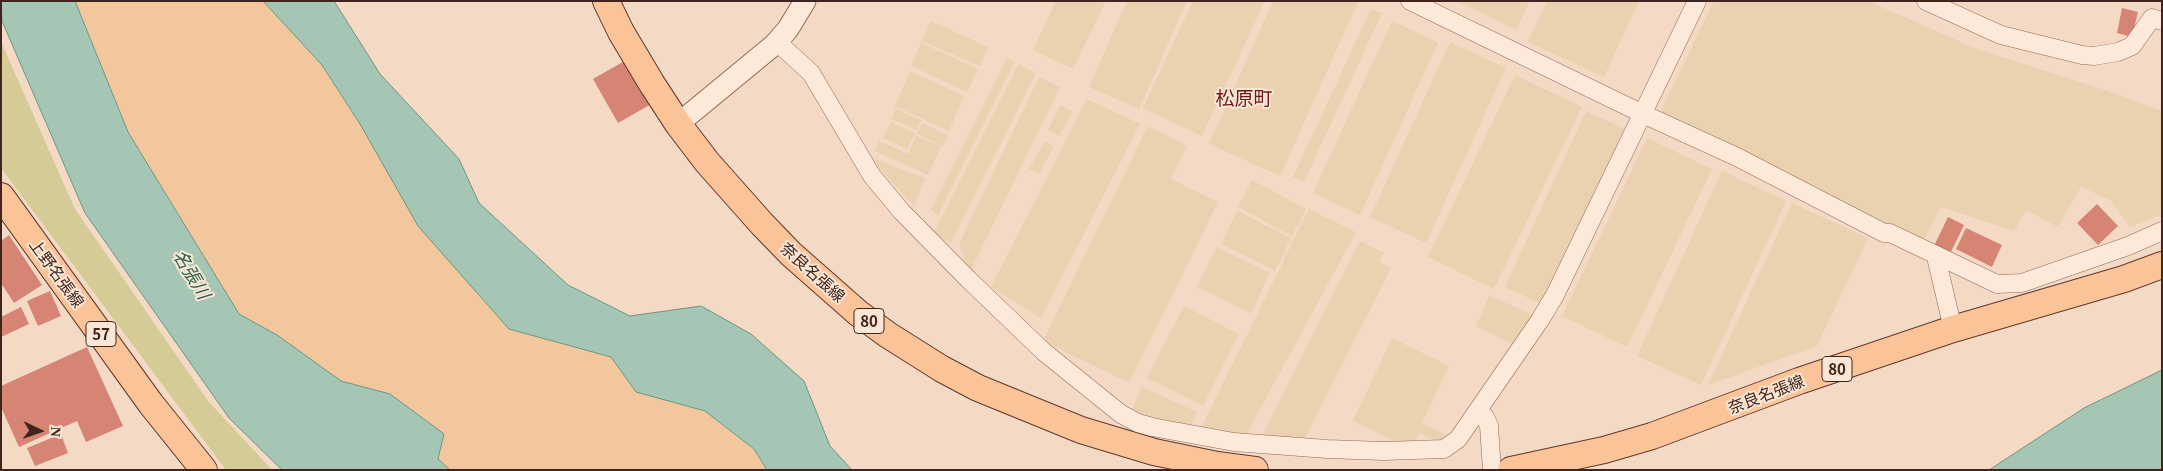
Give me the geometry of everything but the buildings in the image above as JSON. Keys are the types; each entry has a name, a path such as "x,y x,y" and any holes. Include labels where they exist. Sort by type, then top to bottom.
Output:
{"main road":[{"name":"奈良名張線","path":"606,1 643,69 678,124 729,188 791,254 858,313 888,335 942,369 1007,401 1120,443 1186,459 1255,470"},
{"name":"上野名張線","path":"1,196 152,404 204,470"},
{"name":"奈良名張線","path":"1512,470 1604,450 1652,436 1799,381 1953,330 2124,279 2162,265"}],"street":[{"path":"678,124 777,42 788,29 805,1"},
{"path":"1410,1 1643,114 1737,156 1884,233 1890,233 1996,284 2022,283 2128,246 2162,230"},
{"path":"777,42 812,73 872,176 902,212 1044,352 1121,414 1138,423 1234,442 1384,451 1444,449 1458,439 1547,310 1698,1"},
{"path":"1926,1 2001,35 2082,56 2118,52 2132,46 2152,18 2162,21"},
{"path":"1936,256 1953,330"},
{"path":"1478,410 1489,426 1492,470"}],"shaded area":[{"path":"1056,1 1106,1 1073,69 1033,50"},
{"path":"1127,1 1187,1 1139,109 1089,87"},
{"path":"1193,1 1265,1 1202,136 1143,108"},
{"path":"1273,1 1358,2 1280,176 1209,144"},
{"path":"1457,1 1530,1 1516,30"},
{"path":"1547,1 1639,1 1604,77 1528,42"},
{"path":"1714,1 1868,1 1977,49 2105,90 2162,111 2162,214 2130,227 2110,200 2081,187 2058,227 2026,210 2014,231 1941,207 1923,243 1660,113"},
{"path":"1371,9 1382,13 1304,182 1293,177"},
{"path":"931,21 988,47 980,66 922,41"},
{"path":"1392,21 1438,43 1360,215 1313,193"},
{"path":"1,42 75,209 208,401 272,470 226,470 1,168"},
{"path":"1450,42 1506,68 1426,243 1370,217"},
{"path":"921,43 978,69 967,92 911,66"},
{"path":"1007,58 1015,62 938,216 931,209"},
{"path":"1018,64 1036,73 951,243 933,234"},
{"path":"910,71 964,96 949,131 895,106"},
{"path":"1515,75 1582,107 1494,289 1428,257"},
{"path":"1039,77 1060,87 970,272 959,244"},
{"path":"1087,99 1140,124 1041,318 991,287"},
{"path":"1060,105 1072,111 1060,136 1048,130"},
{"path":"896,109 921,120 917,130 891,119"},
{"path":"1586,111 1625,129 1544,305 1505,287"},
{"path":"891,122 915,133 907,149 883,138"},
{"path":"922,123 948,135 943,146 917,134"},
{"path":"1148,126 1187,146 1171,179 1218,202 1129,383 1043,341"},
{"path":"916,136 941,146 928,175 875,151 879,141 908,154"},
{"path":"1647,138 1712,169 1627,347 1562,316"},
{"path":"1045,141 1054,146 1039,174 1029,169"},
{"path":"875,159 925,178 914,206 877,166"},
{"path":"1722,171 1786,201 1701,385 1637,356"},
{"path":"1252,180 1306,209 1292,236 1238,207"},
{"path":"1792,203 1868,238 1817,346 1708,385"},
{"path":"1309,209 1354,231 1355,234 1245,437 1198,434"},
{"path":"1237,211 1291,238 1275,271 1221,244"},
{"path":"1360,241 1384,253 1379,262 1391,268 1301,446 1258,444"},
{"path":"1217,247 1270,273 1251,313 1197,287"},
{"path":"1489,296 1537,316 1517,346 1476,326"},
{"path":"1184,306 1239,334 1203,406 1147,378"},
{"path":"1392,338 1449,366 1422,423 1444,434 1440,443 1419,433 1411,449 1353,421"},
{"path":"1142,387 1197,412 1187,434 1132,409"}],"sand":[{"path":"75,1 263,1 322,65 360,124 509,329 611,357 636,391 705,411 754,449 767,470 450,470 438,459 390,394 341,381 277,335 239,314 128,132"}],"water":[{"name":"名張川","path":"1,1 75,1 128,132 239,314 277,335 341,381 390,394 444,434 438,459 450,470 282,470 229,418 85,213 2,21"},
{"path":"263,1 334,1 380,74 459,159 479,203 568,285 630,316 701,306 751,334 804,381 830,446 852,470 767,470 754,449 705,411 636,392 611,357 509,329 418,226 360,124 322,65"},
{"path":"2162,370 2162,470 1989,470 2084,408"}],"district":[{"name":"松原町","path":"1244,98"}]}
